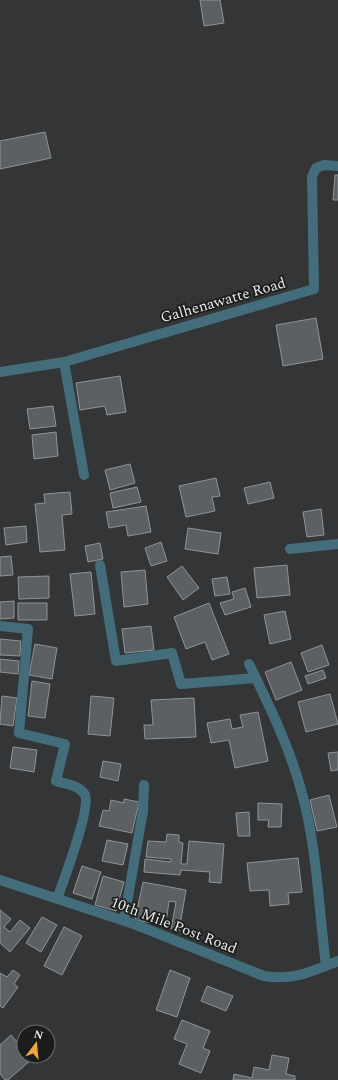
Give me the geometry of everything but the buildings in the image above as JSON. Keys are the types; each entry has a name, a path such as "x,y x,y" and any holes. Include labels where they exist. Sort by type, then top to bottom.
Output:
{"street":[{"name":"Galhenawatte Road","path":"0,372 64,362 314,289 312,178 316,168 324,165 338,166"},
{"path":"64,362 84,475"},
{"path":"290,549 338,544"},
{"path":"100,565 116,660 172,654 181,684 256,678"},
{"path":"0,626 28,629 19,733 65,744 56,781 80,789 86,796 86,807 82,823 58,899"},
{"path":"249,664 288,749 303,798 312,843 326,966"},
{"path":"124,920 143,810 144,785"},
{"name":"10th Mile Post Road","path":"0,880 124,920 264,976 280,979 296,976 338,961"}]}
